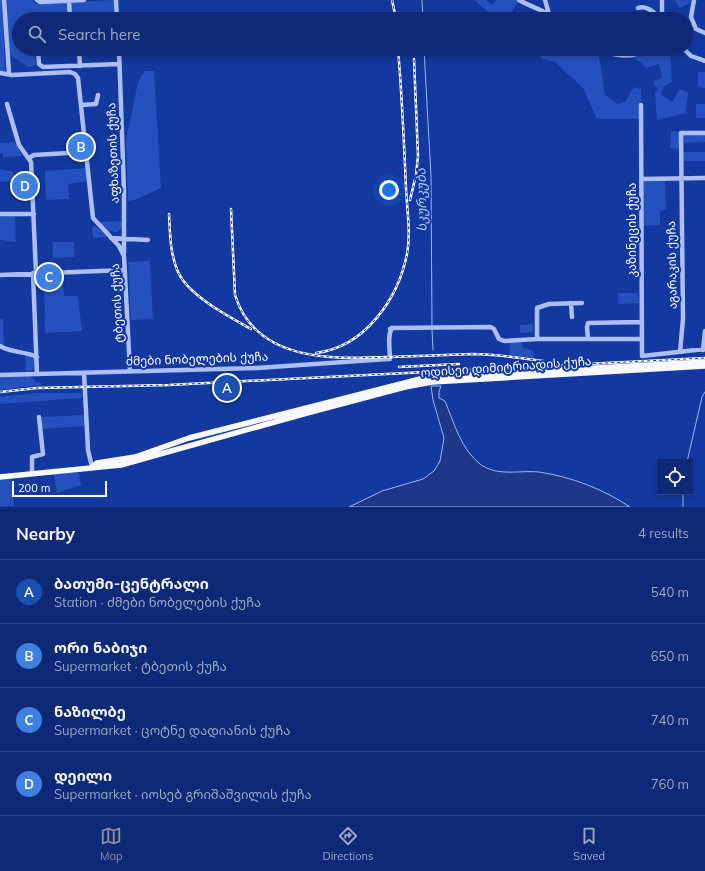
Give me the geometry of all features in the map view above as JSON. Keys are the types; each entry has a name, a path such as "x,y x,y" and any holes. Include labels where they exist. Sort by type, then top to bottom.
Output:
{"main road":[{"name":"ოდისეი დიმიტრიადის ქუჩა","path":"186,439 411,380 428,377 705,362"},
{"name":"ოდისეი დიმიტრიადის ქუჩა","path":"187,447 398,388 432,382 705,366"},
{"path":"197,436 197,443"},
{"path":"0,477 121,465 187,447 185,443 186,439 134,456 97,463 92,467"}],"street":[{"path":"4,0 8,73"},
{"path":"37,0 40,2 84,0"},
{"path":"116,0 116,12"},
{"path":"519,0 545,12"},
{"path":"545,0 548,12"},
{"path":"661,12 662,0"},
{"path":"692,12 694,0"},
{"path":"69,1 70,12"},
{"path":"638,8 641,7 652,12"},
{"path":"693,22 696,29 705,33"},
{"path":"39,56 41,67 119,64"},
{"path":"79,56 80,66"},
{"name":"აფხაზეთის ქუჩა","path":"119,56 125,239 124,256"},
{"path":"691,56 705,61"},
{"path":"0,73 8,73 13,75 58,72 57,66"},
{"name":"ტბეთის ქუჩა","path":"58,72 70,72 75,74 78,78 93,218 119,246 124,256 130,371"},
{"path":"81,105 96,104 98,95"},
{"path":"6,104 19,145 29,158 32,170 37,374"},
{"name":"კაზინეცის ქუჩა","path":"641,105 642,356 680,352"},
{"name":"აგარაკის ქუჩა","path":"680,352 683,319 681,133 705,133"},
{"path":"29,158 34,155 86,152"},
{"path":"642,179 681,177 705,178"},
{"path":"0,214 34,214"},
{"path":"111,238 148,240"},
{"path":"0,275 125,270"},
{"path":"571,303 572,317"},
{"path":"537,339 536,308 549,304 582,303"},
{"path":"588,339 588,323 642,322"},
{"name":"ძმები ნობელების ქუჩა","path":"0,375 288,366 388,360 390,355 388,332 392,328 491,327 502,341 537,339 642,339"},
{"path":"680,352 704,350 705,331"},
{"path":"0,346 3,349 37,357"},
{"path":"84,373 88,450 92,467"},
{"path":"32,474 32,457 43,454 39,417"}],"shaded area":[{"path":"0,0 2,0 5,71 0,71"},
{"path":"4,0 33,0 35,3 69,2 69,12 12,12 12,56 35,56 35,66 28,67 7,53"},
{"path":"114,0 115,12 72,12 71,2"},
{"path":"474,0 486,0 492,5 496,0 519,0 512,11 513,12 488,12"},
{"path":"674,0 691,0 690,3 680,8"},
{"path":"539,56 599,56 605,95 618,104 625,102 634,87 641,89 641,119 597,119 583,88 555,62 542,59"},
{"path":"627,56 670,56 672,82 664,86 661,94 672,102 680,89 688,92 686,113 657,120 655,94 658,89 654,84 654,81 662,78 659,64 646,68 639,61"},
{"path":"145,71 154,71 161,188 135,200 128,201 126,140 138,82"},
{"path":"698,72 705,72 705,88 698,87"},
{"path":"696,104 705,104 705,118 696,118"},
{"path":"671,131 680,132 679,149 670,148"},
{"path":"681,133 705,133 705,142 681,143"},
{"path":"15,142 22,156 3,157 3,153 0,153 0,143"},
{"path":"681,152 705,152 705,161 681,161"},
{"path":"86,168 88,181 68,184 69,199 46,200 45,171"},
{"path":"0,169 14,172 13,181 0,182"},
{"path":"643,180 665,180 666,209 660,211 660,225 643,226"},
{"path":"15,215 16,242 0,240 0,216"},
{"path":"122,221 122,227 117,232 107,231 99,222"},
{"path":"96,226 107,237 93,238 92,227"},
{"path":"53,242 74,242 74,257 53,258"},
{"path":"150,261 153,319 131,320 128,262"},
{"path":"63,284 64,296 78,296 82,331 45,333 44,287"},
{"path":"618,293 638,293 639,303 618,304"},
{"path":"0,319 3,319 4,346 0,344"},
{"path":"533,324 533,332 520,333 520,325"},
{"path":"520,340 523,348 533,351 534,358 510,355 510,341"},
{"path":"25,355 35,359 36,368 26,373"},
{"path":"29,375 36,382 41,383 41,385 0,390 0,377"},
{"path":"431,386 441,386 439,398 445,401 463,443 473,458 480,464 487,468 501,472 539,472 563,477 598,489 630,507 349,507 382,491 423,479 434,471 440,461 444,438 433,400"},
{"path":"37,393 82,393 82,398 0,404 0,397"},
{"path":"84,415 85,426 42,429 42,417"},
{"path":"79,472 81,485 57,493 54,474"},
{"path":"11,478 14,506 0,507 0,480"}],"waterway":[{"name":"სკურკუბა","path":"422,0 423,12"},
{"name":"სკურკუბა","path":"424,56 431,176 432,326"},
{"name":"სკურკუბა","path":"432,329 433,350"},
{"path":"688,459 702,397 705,392"},
{"path":"683,495 683,507"}],"railway":[{"path":"392,0 395,12"},
{"path":"316,353 334,349 350,341 364,331 387,304 403,271 407,254 409,230 399,56"},
{"path":"410,200 416,175 418,156 414,59"},
{"path":"231,209 235,295 245,317 260,334 279,345 300,352 346,358 482,354 543,361"},
{"path":"169,214 173,258 183,281 210,305 251,329"},
{"path":"0,392 37,388 169,385 705,358"},
{"path":"399,367 459,364"}],"place":[{"name":"ორი ნაბიჯი","path":"81,147"},
{"name":"დეილი","path":"25,186"},
{"name":"ნაზილბე","path":"49,277"},
{"name":"ბათუმი-ცენტრალი","path":"227,388"}]}
